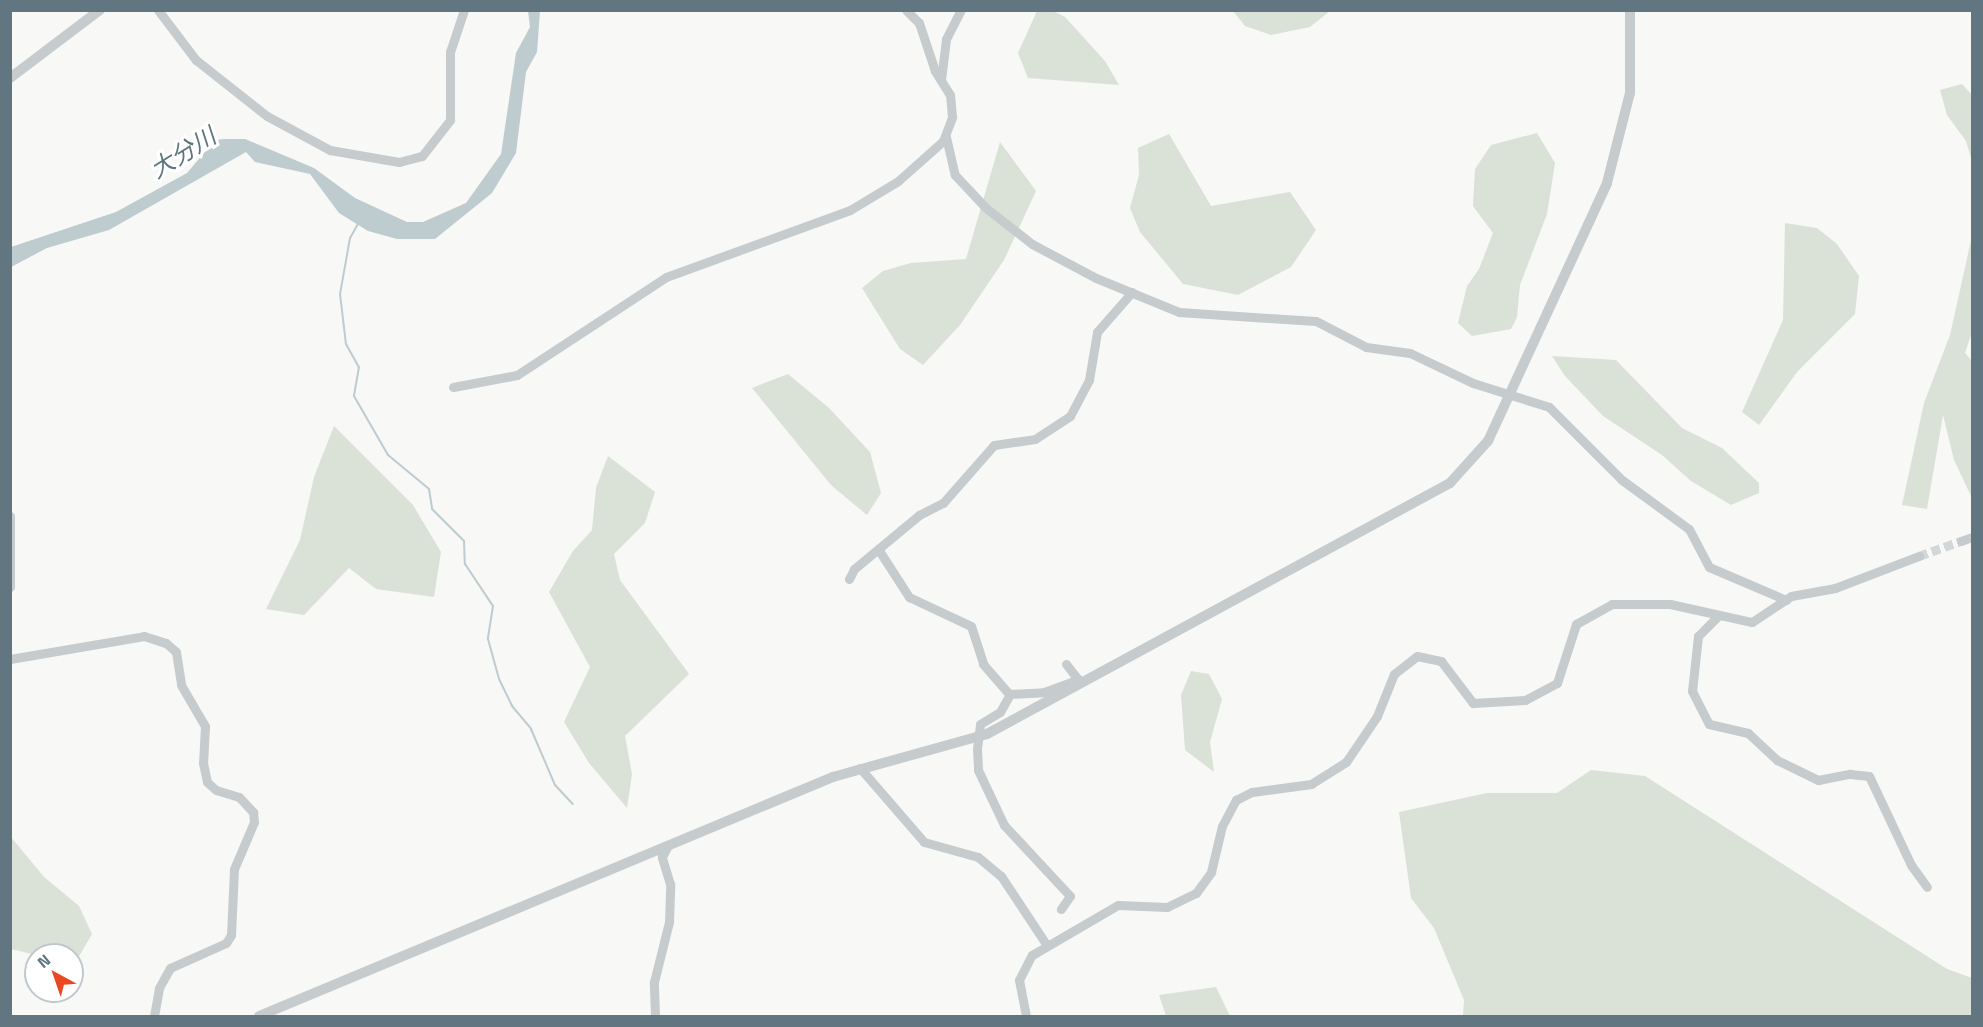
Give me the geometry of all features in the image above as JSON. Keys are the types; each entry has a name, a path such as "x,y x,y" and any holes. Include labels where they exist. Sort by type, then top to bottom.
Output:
{"street":[{"path":"10,78 100,10"},
{"path":"158,10 196,60 267,116 330,150 399,162 422,156 450,120 450,52 465,10"},
{"path":"906,10 919,23 952,105 946,137 959,181 1006,226 1063,262 1179,312 1316,321 1366,346 1410,353 1461,379 1511,394 1557,412 1622,480 1689,529 1709,567 1786,600"},
{"path":"941,80 946,39 961,10"},
{"path":"259,1017 668,845 860,768 973,740 1444,487 1481,453 1511,394 1618,152 1631,85 1630,10"},
{"path":"453,387 517,375 666,277 863,204 898,181 946,137"},
{"path":"849,579 854,569 880,552 920,515 943,503 994,444 1035,439 1070,416 1089,380 1097,332 1132,292"},
{"path":"10,516 14,546 10,587"},
{"path":"1961,541 1972,537"},
{"path":"880,552 909,597 971,626 983,664 1010,694"},
{"path":"1026,1017 1019,980 1027,961 1046,944 1118,905 1167,907 1196,893 1211,872 1222,826 1236,800 1252,792 1311,784 1346,762 1377,716 1394,674 1417,656 1441,661 1468,701 1515,702 1555,685 1572,630 1592,612 1612,604 1644,601 1752,622 1786,600 1835,588 1919,556"},
{"path":"1717,617 1698,636 1692,691 1709,724 1748,733 1777,760 1818,780 1850,774 1869,776 1911,865 1927,887"},
{"path":"10,659 144,636 166,643 176,652 181,685 205,726 207,782 216,790 239,797 253,812 254,822 234,869 231,935 226,943 170,968 159,988 154,1017"},
{"path":"1066,663 1080,682"},
{"path":"1010,694 1044,692 1080,682"},
{"path":"1010,694 1000,712 980,724 977,749 978,770 1004,825 1070,896 1061,909"},
{"path":"860,768 924,842 978,857 1001,876 1046,944"},
{"path":"655,1017 654,982 670,912 670,884 662,857 668,845"}],"shaded area":[{"path":"528,11 540,11 537,52 526,72 516,153 492,193 435,239 397,239 368,231 339,213 310,174 255,162 246,152 109,230 47,248 11,267 11,247 116,212 187,173 215,140 245,139 314,168 355,198 407,222 423,222 466,203 501,154 516,53 530,27"},
{"path":"1037,11 1053,11 1065,17 1105,61 1119,85 1028,78 1018,53"},
{"path":"1233,11 1330,11 1310,27 1271,35 1245,26"},
{"path":"1962,84 1972,95 1972,161 1966,141 1947,115 1940,90"},
{"path":"1537,133 1555,163 1547,214 1520,285 1517,317 1511,329 1472,336 1458,323 1467,286 1479,269 1493,233 1473,206 1475,169 1491,145"},
{"path":"1169,134 1211,206 1290,192 1316,230 1291,267 1238,295 1183,284 1140,232 1130,208 1139,175 1138,148"},
{"path":"1000,142 1036,191 1004,260 960,325 923,365 900,349 862,288 883,271 911,263 966,259"},
{"path":"1785,223 1817,228 1837,244 1859,276 1855,314 1797,372 1759,425 1742,412 1783,320"},
{"path":"1972,236 1972,332 1965,353 1972,361 1972,498 1954,460 1943,415 1927,509 1902,505 1924,403 1950,335"},
{"path":"1552,356 1616,360 1682,428 1722,448 1759,483 1759,493 1731,505 1691,481 1662,455 1603,416 1565,376"},
{"path":"788,374 829,408 870,452 881,493 867,515 831,485 752,388"},
{"path":"334,426 413,505 441,552 434,597 376,589 349,568 304,615 266,609 300,540 314,477"},
{"path":"608,456 655,492 645,523 614,554 620,580 689,674 625,736 632,774 627,808 589,763 564,722 590,667 549,592 573,551 592,530 596,488"},
{"path":"1191,671 1209,674 1222,699 1210,742 1214,772 1185,750 1181,695"},
{"path":"1591,770 1645,776 1947,969 1972,978 1972,1016 1463,1016 1464,1000 1434,928 1411,898 1399,812 1487,793 1557,793"},
{"path":"11,837 44,877 79,906 92,934 84,948 84,943 24,943 24,952 11,949"},
{"path":"1216,987 1230,1016 1166,1016 1159,995"}],"waterway":[{"path":"359,222 350,238 340,294 346,344 359,367 354,396 388,455 429,489 432,509 464,541 465,564 493,606 488,639 499,679 512,706 531,729 555,785 573,804"}],"tunnel":[{"path":"1919,556 1961,541"}],"water label":[{"name":"大分川","path":"183,153"}]}
